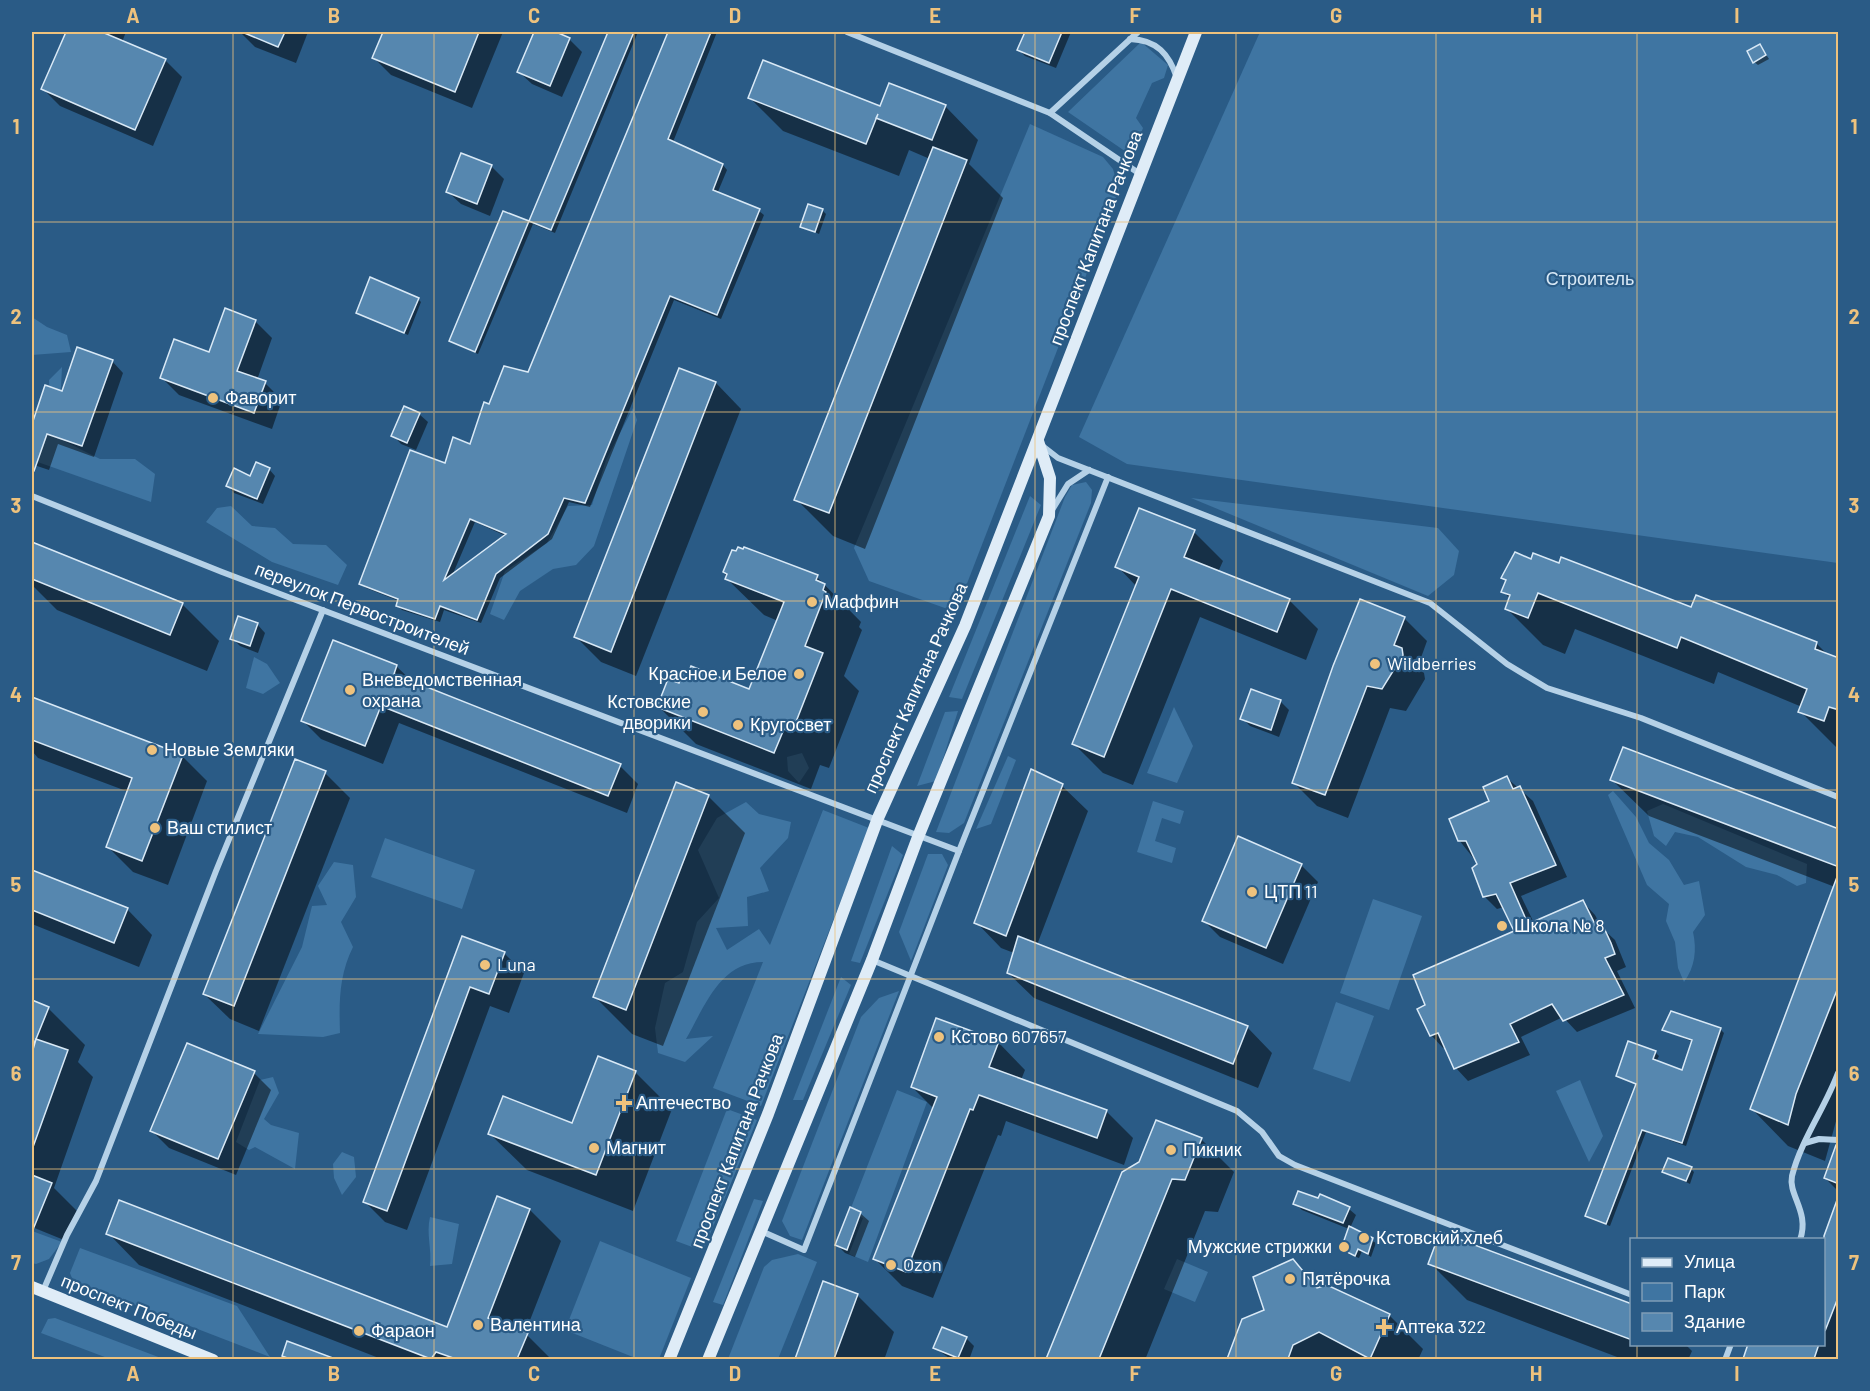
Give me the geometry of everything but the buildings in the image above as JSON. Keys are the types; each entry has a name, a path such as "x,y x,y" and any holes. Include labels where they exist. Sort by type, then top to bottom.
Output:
{"street":[{"path":"847,32 1050,112 1140,174"},
{"path":"1050,112 1138,32"},
{"name":"проспект Капитана Рачкова","path":"669,1359 768,1114 878,818 964,626 1196,32"},
{"path":"1130,39 1152,43 1163,51 1178,79"},
{"path":"1038,441 1058,458 1430,603 1507,664 1547,688 1641,718 1839,797"},
{"path":"1038,441 1050,478 1049,516"},
{"path":"708,1359 872,960 918,837 1049,516 1068,484 1089,470"},
{"path":"761,1231 804,1250 958,851 1108,477"},
{"name":"переулок Первостроителей","path":"32,496 323,610 878,818 918,837 958,851"},
{"path":"37,1289 96,1181 216,871 323,610"},
{"path":"872,960 1237,1110 1262,1132 1279,1156 1295,1165 1630,1294"},
{"path":"1800,1238 1805,1227 1791,1179 1805,1143 1839,1073"},
{"path":"1805,1143 1819,1139 1839,1140"},
{"name":"проспект Победы","path":"37,1289 213,1359"}],"green space":[{"name":"Строитель","path":"1260,32 1838,32 1838,563 1127,464 1079,437"},
{"path":"1141,42 1168,65 1164,78 1152,83 1136,118 1143,128 1132,156 1068,112"},
{"path":"1030,124 1103,157 1113,169 1119,190 956,612 869,581 854,548"},
{"path":"32,317 47,327 67,335 71,352 32,355"},
{"path":"62,367 61,387 50,434 100,459 135,459 155,474 151,502 32,460 32,434 50,399 49,380"},
{"path":"633,408 637,420 594,546 576,565 553,569 520,591 504,620 490,614 505,571 547,543 568,506 592,505 606,460"},
{"path":"1086,482 1092,490 1091,503 964,823 949,833 936,832 1065,497 1072,485"},
{"path":"1030,496 1041,505 962,699 949,697"},
{"path":"1191,498 1438,528 1459,551 1454,575 1428,596"},
{"path":"231,506 252,526 275,528 293,544 326,545 347,565 338,585 272,562 206,522 217,508"},
{"path":"254,657 267,664 280,683 263,694 246,688"},
{"path":"1174,707 1193,746 1177,783 1147,773"},
{"path":"958,711 936,781 917,786 945,712"},
{"path":"802,753 809,768 799,783 788,771 787,757"},
{"path":"1008,756 1016,760 991,824 976,829"},
{"path":"1613,791 1636,817 1649,843 1669,860 1684,885 1699,881 1705,915 1693,932 1694,958 1691,970 1684,982 1678,968 1675,942 1666,921 1669,904 1647,885 1608,795"},
{"path":"1153,801 1184,811 1180,824 1162,818 1155,841 1176,848 1172,863 1137,852"},
{"path":"746,802 759,814 791,822 788,838 760,868 769,891 747,897 748,926 716,928 727,950 759,929 770,945 823,810 869,828 761,1106 713,1088 763,962 748,964 736,969 716,988 686,1039 713,1036 685,1062 658,1053 655,1028 665,983 683,972 697,922 719,898 698,850 717,818"},
{"path":"1663,804 1807,864 1806,883 1797,886 1777,875 1746,867 1698,837 1675,832 1666,846 1654,836 1647,811"},
{"path":"385,838 475,870 462,909 371,877"},
{"path":"892,846 903,855 860,963 851,961"},
{"path":"928,854 942,854 948,865 911,961 899,932"},
{"path":"334,862 353,865 356,897 341,922 353,947 348,957 341,989 340,1033 323,1037 258,1034 302,947 312,906 327,905 318,886"},
{"path":"1373,899 1422,916 1389,1010 1340,993"},
{"path":"841,977 851,985 803,1100 793,1100"},
{"path":"899,991 802,1240 790,1236 782,1221 861,1017 879,998"},
{"path":"1336,1002 1374,1016 1350,1082 1313,1069"},
{"path":"273,1077 279,1093 264,1119 271,1125 299,1133 295,1169 255,1147 249,1150 236,1142 260,1080"},
{"path":"1580,1080 1603,1136 1589,1162 1556,1091"},
{"path":"897,1090 927,1102 868,1262 849,1254 863,1218 849,1213"},
{"path":"727,1109 757,1120 703,1251 676,1241"},
{"path":"342,1152 354,1157 356,1177 342,1195 334,1178 333,1164"},
{"path":"754,1199 763,1201 723,1305 713,1302"},
{"path":"430,1217 459,1224 452,1264 430,1266"},
{"path":"32,1231 62,1242 49,1259 36,1264 32,1263"},
{"path":"600,1241 691,1278 659,1359 638,1359 565,1330"},
{"path":"80,1248 237,1306 270,1357 73,1281 70,1273"},
{"path":"798,1254 817,1262 778,1359 728,1359 764,1267 772,1260"},
{"path":"1177,1259 1208,1272 1195,1302 1164,1289"},
{"path":"55,1318 164,1359 110,1359 41,1333 48,1319"}],"place":[{"name":"Фаворит","path":"213,398"},
{"name":"Маффин","path":"812,602"},
{"name":"Wildberries","path":"1375,664"},
{"name":"Красное и Белое","path":"799,674"},
{"name":"Вневедомственная охрана","path":"350,690"},
{"name":"Кстовские дворики","path":"703,712"},
{"name":"Кругосвет","path":"738,725"},
{"name":"Новые Земляки","path":"152,750"},
{"name":"Ваш стилист","path":"155,828"},
{"name":"ЦТП 11","path":"1252,892"},
{"name":"Школа № 8","path":"1502,926"},
{"name":"Luna","path":"485,965"},
{"name":"Кстово 607657","path":"939,1037"},
{"name":"Аптечество","path":"624,1103"},
{"name":"Магнит","path":"594,1148"},
{"name":"Пикник","path":"1171,1150"},
{"name":"Кстовский хлеб","path":"1364,1238"},
{"name":"Мужские стрижки","path":"1344,1247"},
{"name":"Ozon","path":"891,1265"},
{"name":"Пятёрочка","path":"1290,1279"},
{"name":"Валентина","path":"478,1325"},
{"name":"Аптека 322","path":"1384,1327"},
{"name":"Фараон","path":"359,1331"}]}
